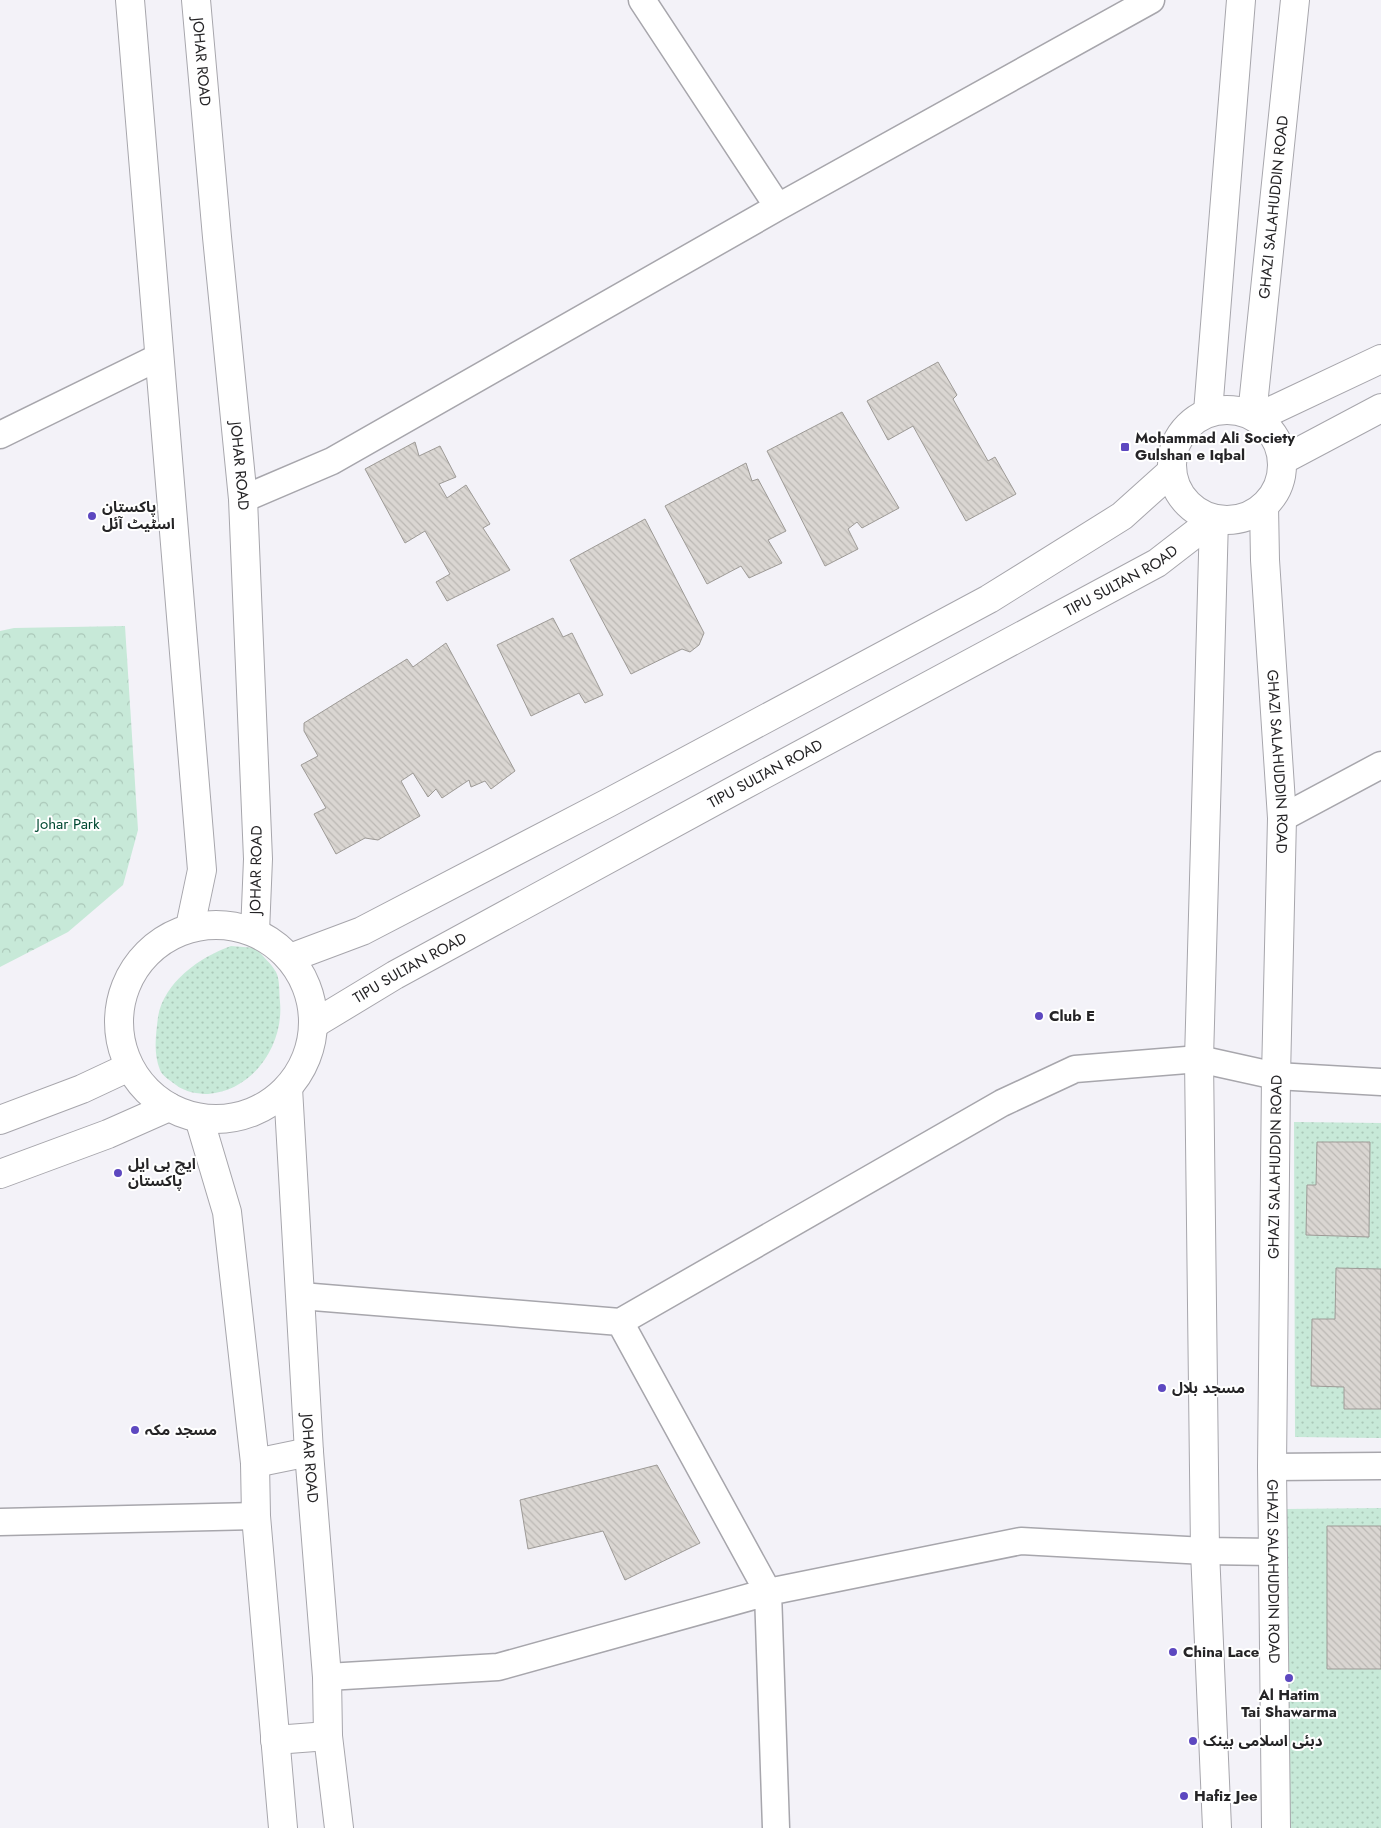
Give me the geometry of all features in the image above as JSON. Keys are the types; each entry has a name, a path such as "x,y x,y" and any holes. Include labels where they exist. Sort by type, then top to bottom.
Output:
{"street":[{"path":"130,0 202,870 190,927"},
{"name":"JOHAR ROAD","path":"196,0 243,499 258,859 255,932"},
{"path":"642,0 778,207"},
{"path":"243,499 332,461 778,207 1151,0"},
{"path":"1208,412 1241,0"},
{"name":"GHAZI SALAHUDDIN ROAD","path":"1254,416 1295,0"},
{"path":"0,435 159,358"},
{"path":"1254,416 1381,359"},
{"path":"1282,460 1381,408"},
{"path":"1222,409 1238,410 1254,416 1270,429 1279,444 1282,460 1281,478 1275,493 1264,506 1249,516 1232,520 1214,519 1199,513 1186,502 1176,488 1171,472 1176,442 1194,419 1208,412 1222,409"},
{"path":"290,958 371,926 617,798 989,599 1122,516 1171,472"},
{"name":"GHAZI SALAHUDDIN ROAD","path":"1264,506 1264,560 1282,818 1276,1076 1272,1466 1276,1828"},
{"path":"1214,519 1199,1059 1205,1551 1217,1828"},
{"name":"TIPU SULTAN ROAD","path":"314,1024 421,961 1157,563 1214,519"},
{"path":"1282,818 1381,765"},
{"path":"223,924 255,932 274,943 290,958 304,978 311,1001 314,1024 311,1048 302,1069 288,1088 263,1108 232,1118 199,1118 169,1108 146,1090 129,1067 119,1039 118,1010 126,982 141,957 163,938 190,927 223,924"},
{"path":"301,1296 620,1322 1002,1103 1075,1069 1199,1059 1276,1076 1381,1082"},
{"path":"0,1120 82,1089 129,1067"},
{"name":"JOHAR ROAD","path":"288,1088 301,1296 308,1452 327,1677 328,1736 339,1828"},
{"path":"0,1174 108,1134 169,1108"},
{"path":"199,1118 228,1212 255,1463 256,1516 283,1828"},
{"path":"620,1322 768,1592 776,1828"},
{"path":"255,1463 308,1452"},
{"path":"1272,1466 1381,1466"},
{"path":"0,1522 256,1516"},
{"path":"327,1677 498,1667 768,1592 1021,1541 1205,1551 1272,1552"},
{"path":"275,1740 328,1736"}],"green space":[{"name":"Johar Park","path":"125,626 138,830 123,885 68,932 0,967 0,631 14,628"},
{"path":"231,946 256,948 276,972 279,982 280,1002 277,1034 271,1049 252,1075 224,1091 200,1094 183,1089 161,1072 156,1050 158,1017 168,993 185,973 207,957"},
{"path":"1294,1122 1381,1123 1381,1438 1295,1437"},
{"path":"1381,1508 1381,1828 1282,1828 1286,1509"}],"building":[{"path":"938,362 957,395 953,399 988,461 995,457 1016,494 966,521 913,426 888,440 867,401"},
{"path":"842,412 899,508 862,528 857,522 848,529 858,549 825,566 767,451"},
{"path":"415,442 419,456 440,446 456,477 439,484 447,498 466,485 490,524 483,528 510,570 447,601 436,582 450,574 425,531 405,543 365,469"},
{"path":"746,463 752,481 758,479 786,531 768,540 782,563 749,578 741,566 707,584 665,506"},
{"path":"645,519 704,633 699,645 690,652 682,649 631,674 570,560"},
{"path":"553,618 563,637 572,633 603,695 585,703 579,693 531,716 497,645"},
{"path":"446,643 515,771 491,789 485,781 471,787 469,780 442,798 436,789 428,797 413,773 401,781 420,816 378,840 365,838 336,854 314,814 326,808 301,765 318,756 304,731 304,723 407,659 413,667"},
{"path":"1317,1142 1370,1142 1369,1237 1306,1235 1307,1185 1316,1185"},
{"path":"1336,1268 1381,1269 1381,1409 1344,1409 1344,1387 1311,1386 1312,1319 1335,1319"},
{"path":"657,1465 700,1543 625,1580 603,1531 528,1549 520,1500"},
{"path":"1327,1526 1381,1526 1381,1669 1327,1669"}],"place":[{"name":"Mohammad Ali Society Gulshan e Iqbal","path":"1125,447"},
{"name":"پاکستان اسٹیٹ آئل","path":"92,516"},
{"name":"Club E","path":"1039,1016"},
{"name":"ایچ بی ایل پاکستان","path":"118,1173"},
{"name":"مسجد بلال","path":"1162,1388"},
{"name":"مسجد مکہ","path":"135,1430"},
{"name":"China Lace","path":"1173,1652"},
{"name":"Al Hatim Tai Shawarma","path":"1289,1678"},
{"name":"دبئی اسلامی بینک","path":"1193,1741"},
{"name":"Hafiz Jee","path":"1184,1796"}]}
